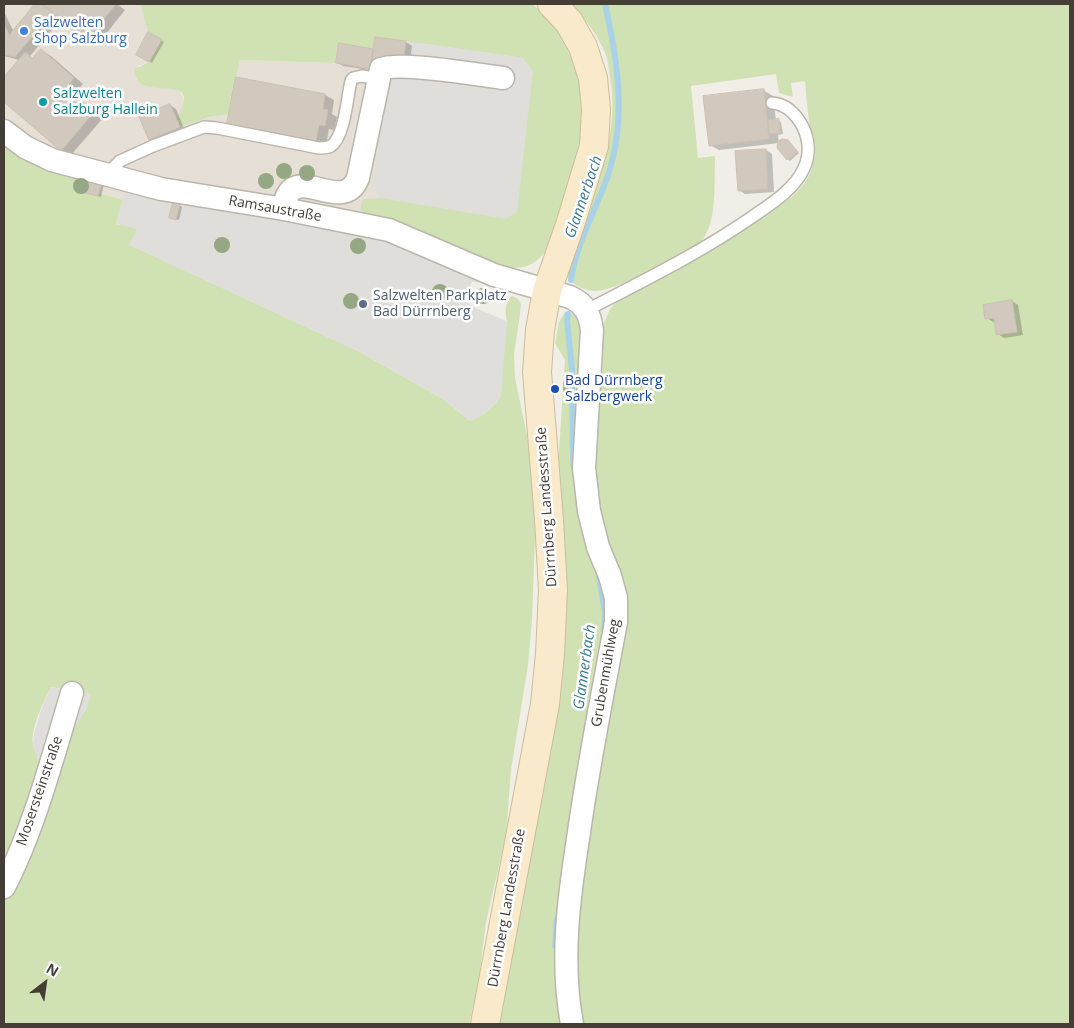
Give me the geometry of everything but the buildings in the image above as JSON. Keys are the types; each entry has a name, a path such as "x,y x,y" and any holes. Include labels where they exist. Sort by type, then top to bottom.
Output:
{"main road":[{"name":"Dürrnberg Landesstraße","path":"485,1024 545,704 550,654 553,590 536,372 540,330 547,291 594,146 596,109 593,78 583,47 569,22 552,4"}],"street":[{"path":"284,209 287,195 292,189 302,186 340,192 348,191 355,186 380,69 387,66 412,67 504,78"},
{"name":"Ramsaustraße","path":"4,131 25,147 52,160 162,188 284,209 389,230 494,275 547,291"},
{"path":"547,291 577,300 587,310"},
{"name":"Grubenmühlweg","path":"572,1024 565,960 573,872 587,778 616,622 616,598 610,576 598,547 589,511 584,468 592,330 587,310"},
{"name":"Mosersteinstraße","path":"4,887 14,866 42,789 72,693"}],"lane":[{"path":"106,175 120,161 153,146 204,127 319,148 329,147 340,134 353,78 362,76 378,79"},
{"path":"587,310 714,242 765,208 790,186 804,168 808,149 807,139 798,118 784,105 772,103"}],"shaded area":[{"path":"4,4 140,4 148,32 162,39 149,62 138,66 139,82 149,86 175,89 181,93 185,101 176,119 180,127 209,117 229,114 240,60 336,63 339,43 373,49 375,37 523,58 366,214 131,175 123,200 100,193 98,196 82,192 86,178 4,140"},
{"path":"406,41 523,58 533,71 517,212 506,219 381,198 372,185 391,63 403,65"},
{"name":"Salzwelten Parkplatz Bad Dürrnberg","path":"125,192 350,230 411,248 479,282 472,282 465,296 465,301 473,307 507,321 501,396 483,415 470,421 443,399 358,351 129,245 138,229 116,224"},
{"path":"51,687 91,694 86,709 79,721 44,766 38,760 33,744 34,733 43,704"}],"green space":[{"path":"140,4 532,4 541,11 558,32 579,73 585,127 572,181 545,252 527,266 516,268 502,266 471,255 397,221 361,211 363,199 381,198 523,58 375,37 373,49 339,43 336,63 240,60 229,114 209,117 180,127 176,119 183,106 184,97 181,92 148,86 140,83 136,76 135,69 149,62 162,39 148,32"},
{"path":"572,4 1070,4 1070,1024 576,1024 570,965 619,645 593,490 602,328 610,309 616,302 711,251 792,197 807,179 811,170 814,152 805,81 791,83 793,97 779,93 776,74 691,86 698,158 715,156 714,202 710,225 706,235 700,243 617,286 594,291 578,286 565,274 566,268 592,198 607,150 611,126 612,101 606,55 591,28"},
{"path":"4,140 87,177 83,192 98,196 99,193 123,200 116,224 138,228 130,245 358,351 443,399 470,421 483,415 496,403 507,321 506,304 512,296 518,299 521,304 514,354 515,378 528,440 534,492 535,537 532,620 528,665 511,770 506,835 486,922 478,986 469,1024 4,1024 4,901 13,884 72,729 86,709 90,694 51,687 45,699 38,715 33,739 34,748 44,766 4,875"},
{"path":"565,312 578,315 584,333 583,361 610,606 566,1024 497,1024 558,467 565,360 555,343 559,322"}],"waterway":[{"name":"Glannerbach","path":"571,280 581,241 607,178 617,135 619,113 617,69 605,4"},
{"name":"Glannerbach","path":"568,314 572,369 574,469"},
{"name":"Glannerbach","path":"599,578 605,612 604,630"},
{"name":"Glannerbach","path":"555,946 557,919"}],"place":[{"name":"Salzwelten Shop Salzburg","path":"24,31"},
{"name":"Salzwelten Salzburg Hallein","path":"43,102"},
{"name":"Salzwelten Parkplatz Bad Dürrnberg","path":"363,304"},
{"name":"Bad Dürrnberg Salzbergwerk","path":"555,389"}]}
